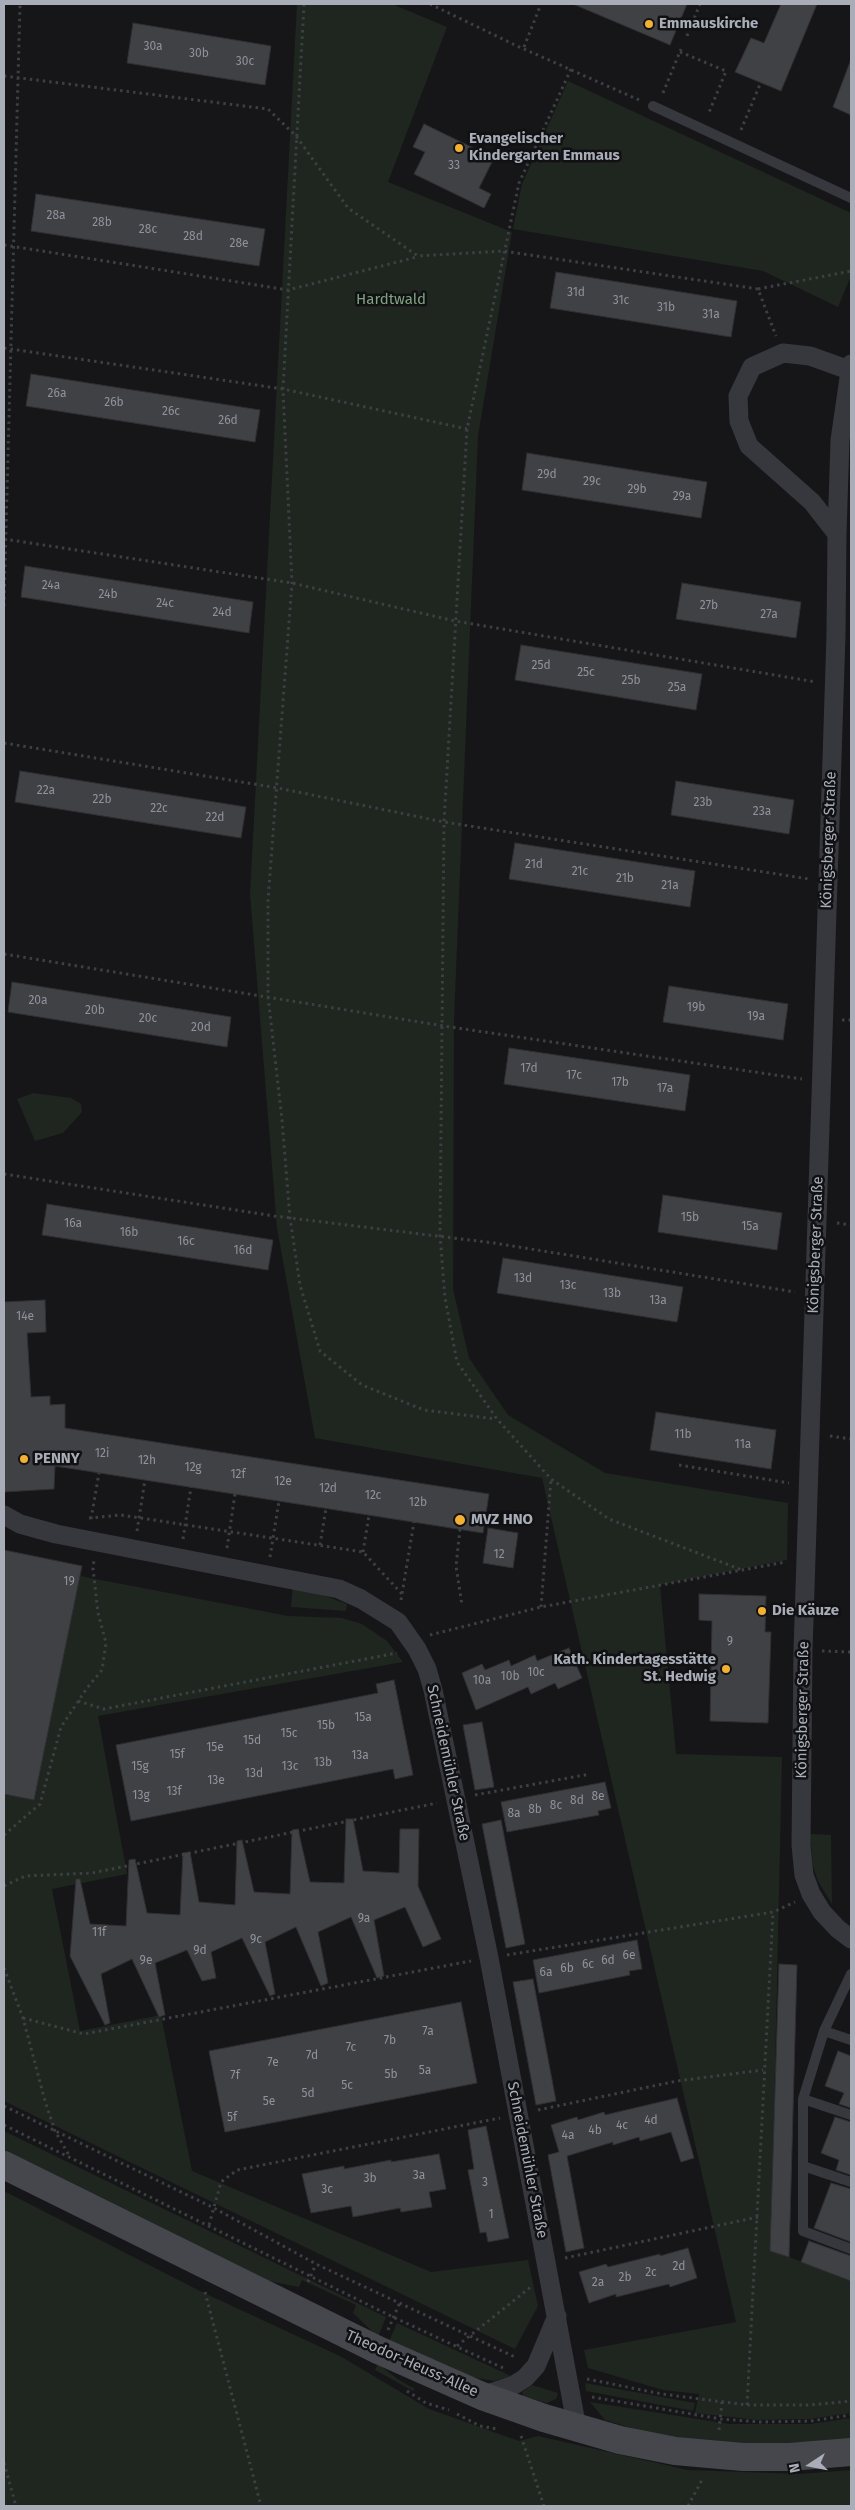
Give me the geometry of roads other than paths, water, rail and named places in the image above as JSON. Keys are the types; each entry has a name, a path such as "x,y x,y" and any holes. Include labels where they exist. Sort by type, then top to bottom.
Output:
{"main road":[{"name":"Theodor-Heuss-Allee","path":"4,2164 378,2350 482,2396 577,2428 650,2447 715,2456 789,2457 851,2452"}],"street":[{"name":"Königsberger Straße","path":"837,534 812,502 749,446 739,421 738,396 752,367 783,353 810,356 850,367 840,440 804,1650 801,1845 804,1875 811,1894 822,1912 838,1929 851,1939"},
{"name":"Schneidemühler Straße","path":"4,1515 20,1524 96,1542 340,1589 361,1599 398,1622 414,1645 427,1669 433,1690 489,1958 577,2428"},
{"path":"482,2396 514,2385 526,2378 536,2366 557,2316"}],"lane":[{"path":"655,107 851,198"},
{"path":"851,1974 824,2031 804,2099 802,2166 803,2231 851,2249"},
{"path":"824,2031 851,2040"},
{"path":"804,2099 851,2115"},
{"path":"802,2166 851,2182"}],"place":[{"name":"Emmauskirche","path":"649,24"},
{"name":"Evangelischer Kindergarten Emmaus","path":"459,148"},
{"name":"PENNY","path":"24,1459"},
{"name":"MVZ HNO","path":"460,1520"},
{"name":"Die Käuze","path":"762,1611"},
{"name":"Kath. Kindertagesstätte St. Hedwig","path":"726,1669"}],"park label":[{"name":"Hardtwald","path":"391,300"}]}
